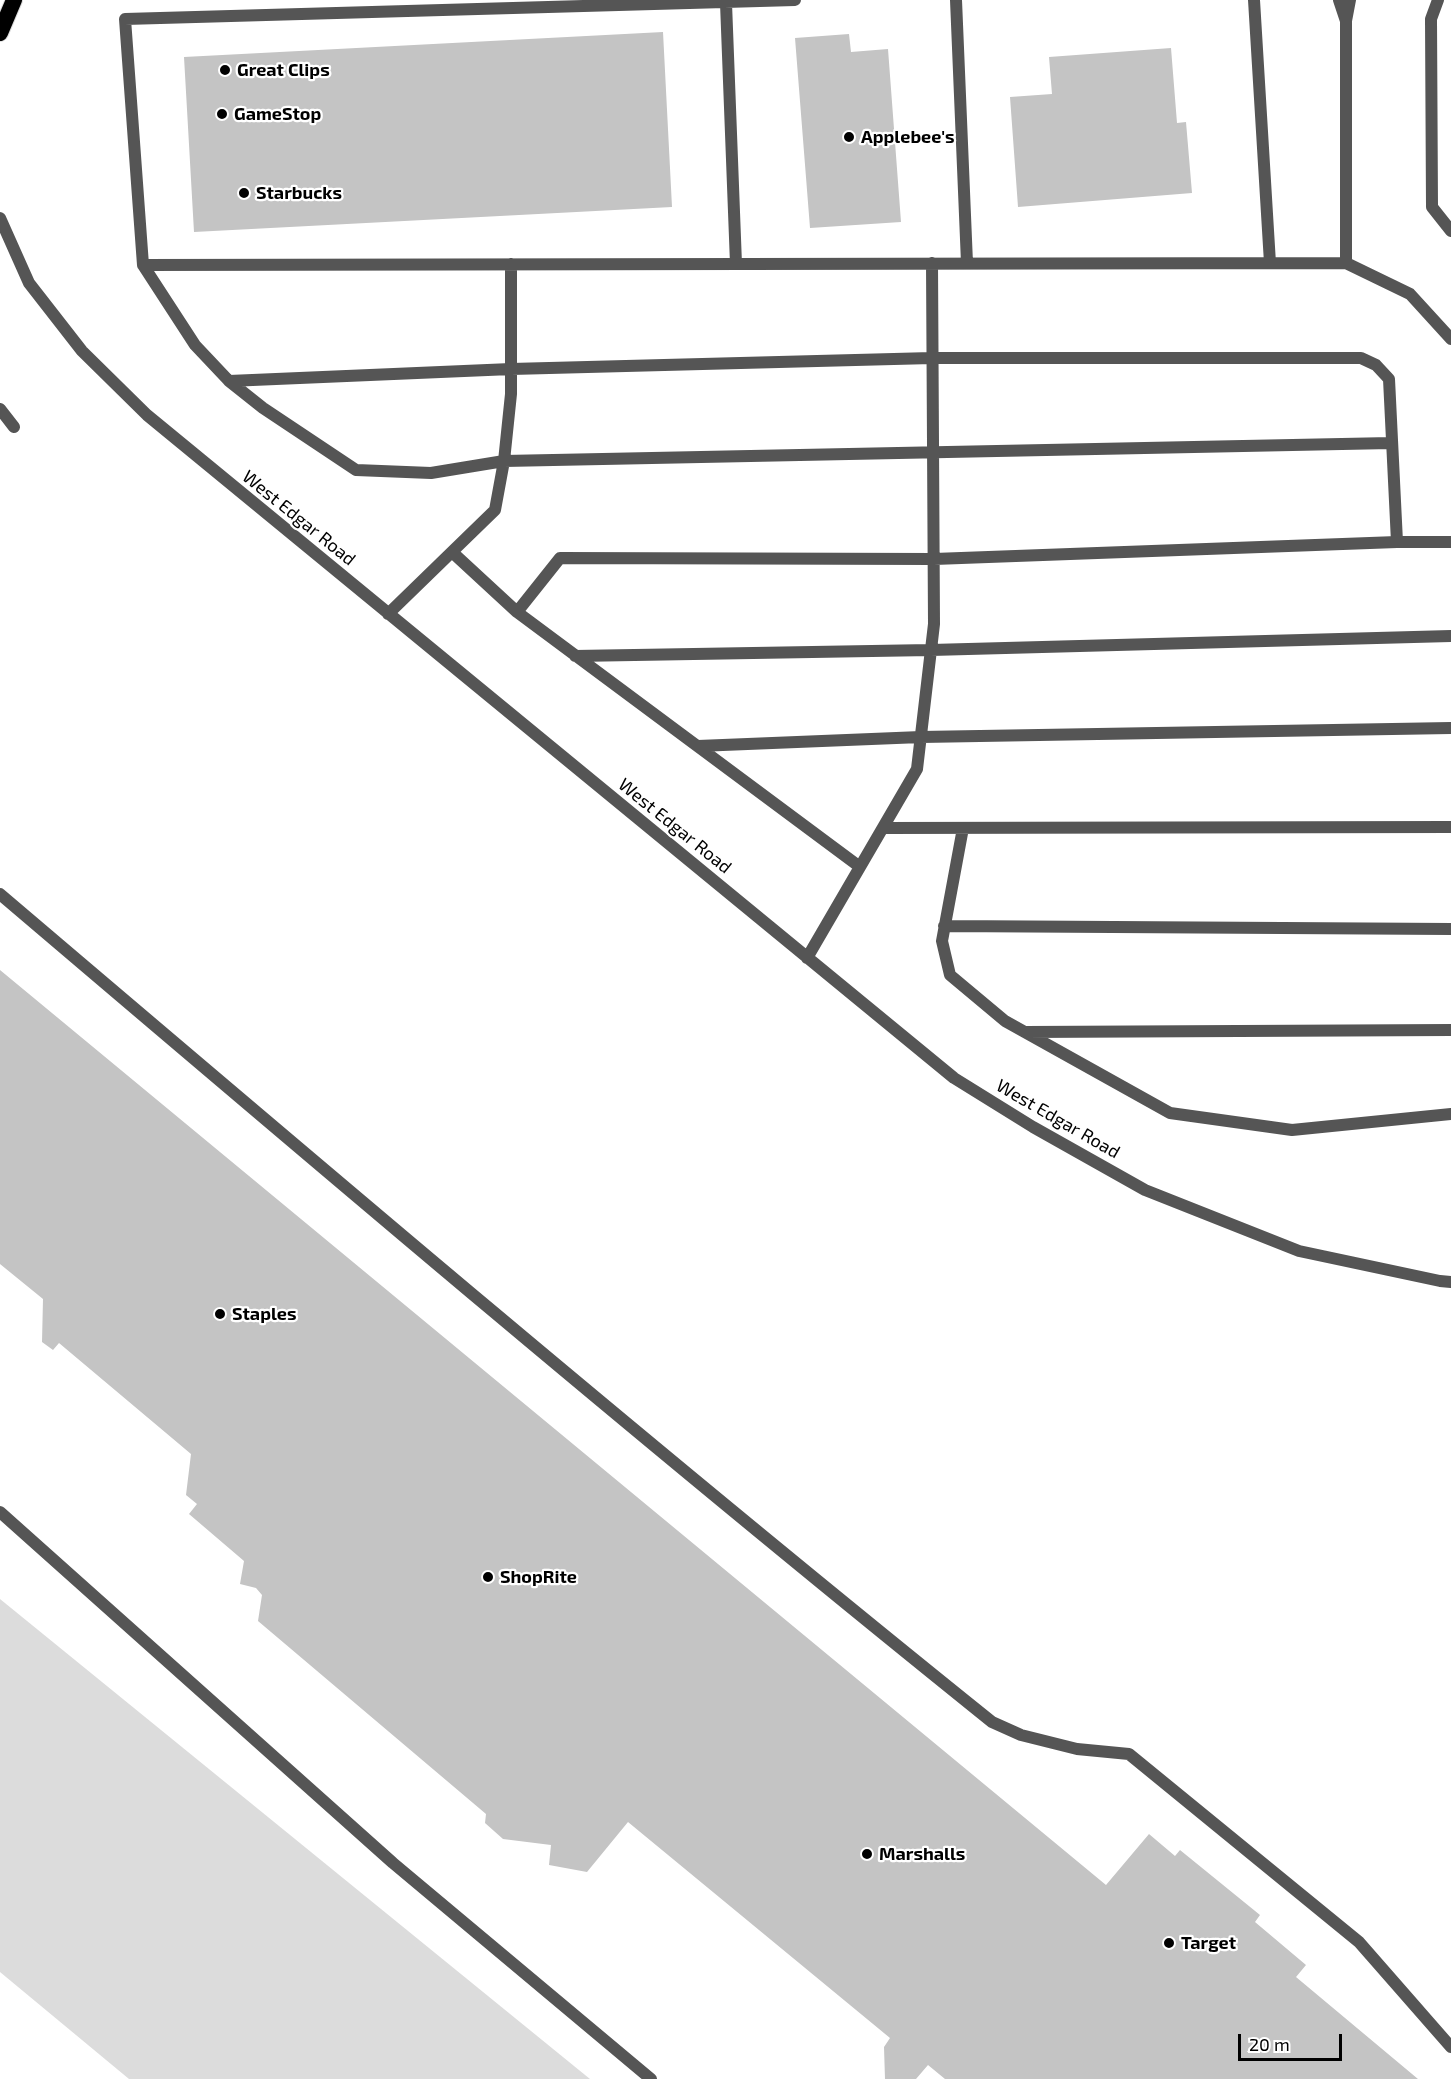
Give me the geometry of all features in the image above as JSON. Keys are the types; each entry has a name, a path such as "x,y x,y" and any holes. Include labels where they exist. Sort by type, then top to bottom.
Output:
{"highway":[{"path":"0,33 14,0"}],"lane":[{"path":"795,0 125,19 143,265 195,345 229,381 263,408 356,470 431,473 504,461 1391,443"},
{"path":"956,0 967,263"},
{"path":"1254,0 1270,263"},
{"path":"1339,0 1346,21"},
{"path":"1346,263 1346,21 1350,0"},
{"path":"1438,0 1431,19 1432,207 1451,231"},
{"path":"726,3 736,264"},
{"name":"West Edgar Road","path":"0,218 29,283 82,351 147,415 954,1078 1033,1127 1145,1190 1299,1251 1451,1282"},
{"path":"807,958 917,769 934,624 932,263"},
{"path":"143,265 1346,263 1410,294 1451,339"},
{"path":"388,614 495,510 504,461 511,394 511,264"},
{"path":"229,381 511,369 932,358 1361,358 1376,365 1389,379 1397,542"},
{"path":"0,409 14,427"},
{"path":"517,612 560,558 934,559 1451,542"},
{"path":"452,552 517,612 860,867"},
{"path":"575,656 931,650 1451,636"},
{"path":"698,746 921,737 1451,728"},
{"path":"883,828 1451,827"},
{"path":"963,828 942,940 950,975 1005,1021 1170,1113 1292,1130 1451,1114"},
{"path":"0,894 686,1473 992,1722 1021,1735 1077,1749 1129,1754 1359,1942 1451,2047"},
{"path":"945,926 1451,929"},
{"path":"1025,1032 1451,1030"},
{"path":"0,1512 393,1863 651,2079"}],"shaded area":[{"path":"0,1599 590,2079 129,2079 0,1972"}],"building":[{"path":"663,32 672,207 194,232 184,57"},
{"name":"Applebee's","path":"849,34 851,52 888,49 901,222 810,228 795,38"},
{"path":"1171,48 1177,123 1186,122 1192,193 1018,207 1010,97 1052,94 1049,57"},
{"path":"0,970 1106,1885 1149,1834 1175,1856 1180,1850 1260,1915 1255,1922 1306,1965 1296,1977 1418,2079 945,2079 928,2065 916,2079 885,2079 884,2047 890,2038 628,1822 587,1872 549,1865 551,1845 503,1839 485,1823 486,1814 258,1621 262,1595 256,1588 240,1584 244,1561 189,1514 197,1504 186,1495 191,1454 59,1343 53,1350 42,1342 43,1299 0,1264"}],"place":[{"name":"Great Clips","path":"225,70"},
{"name":"GameStop","path":"222,114"},
{"name":"Applebee's","path":"849,137"},
{"name":"Starbucks","path":"244,193"},
{"name":"Staples","path":"220,1314"},
{"name":"ShopRite","path":"488,1577"},
{"name":"Marshalls","path":"867,1854"},
{"name":"Target","path":"1169,1943"}]}
